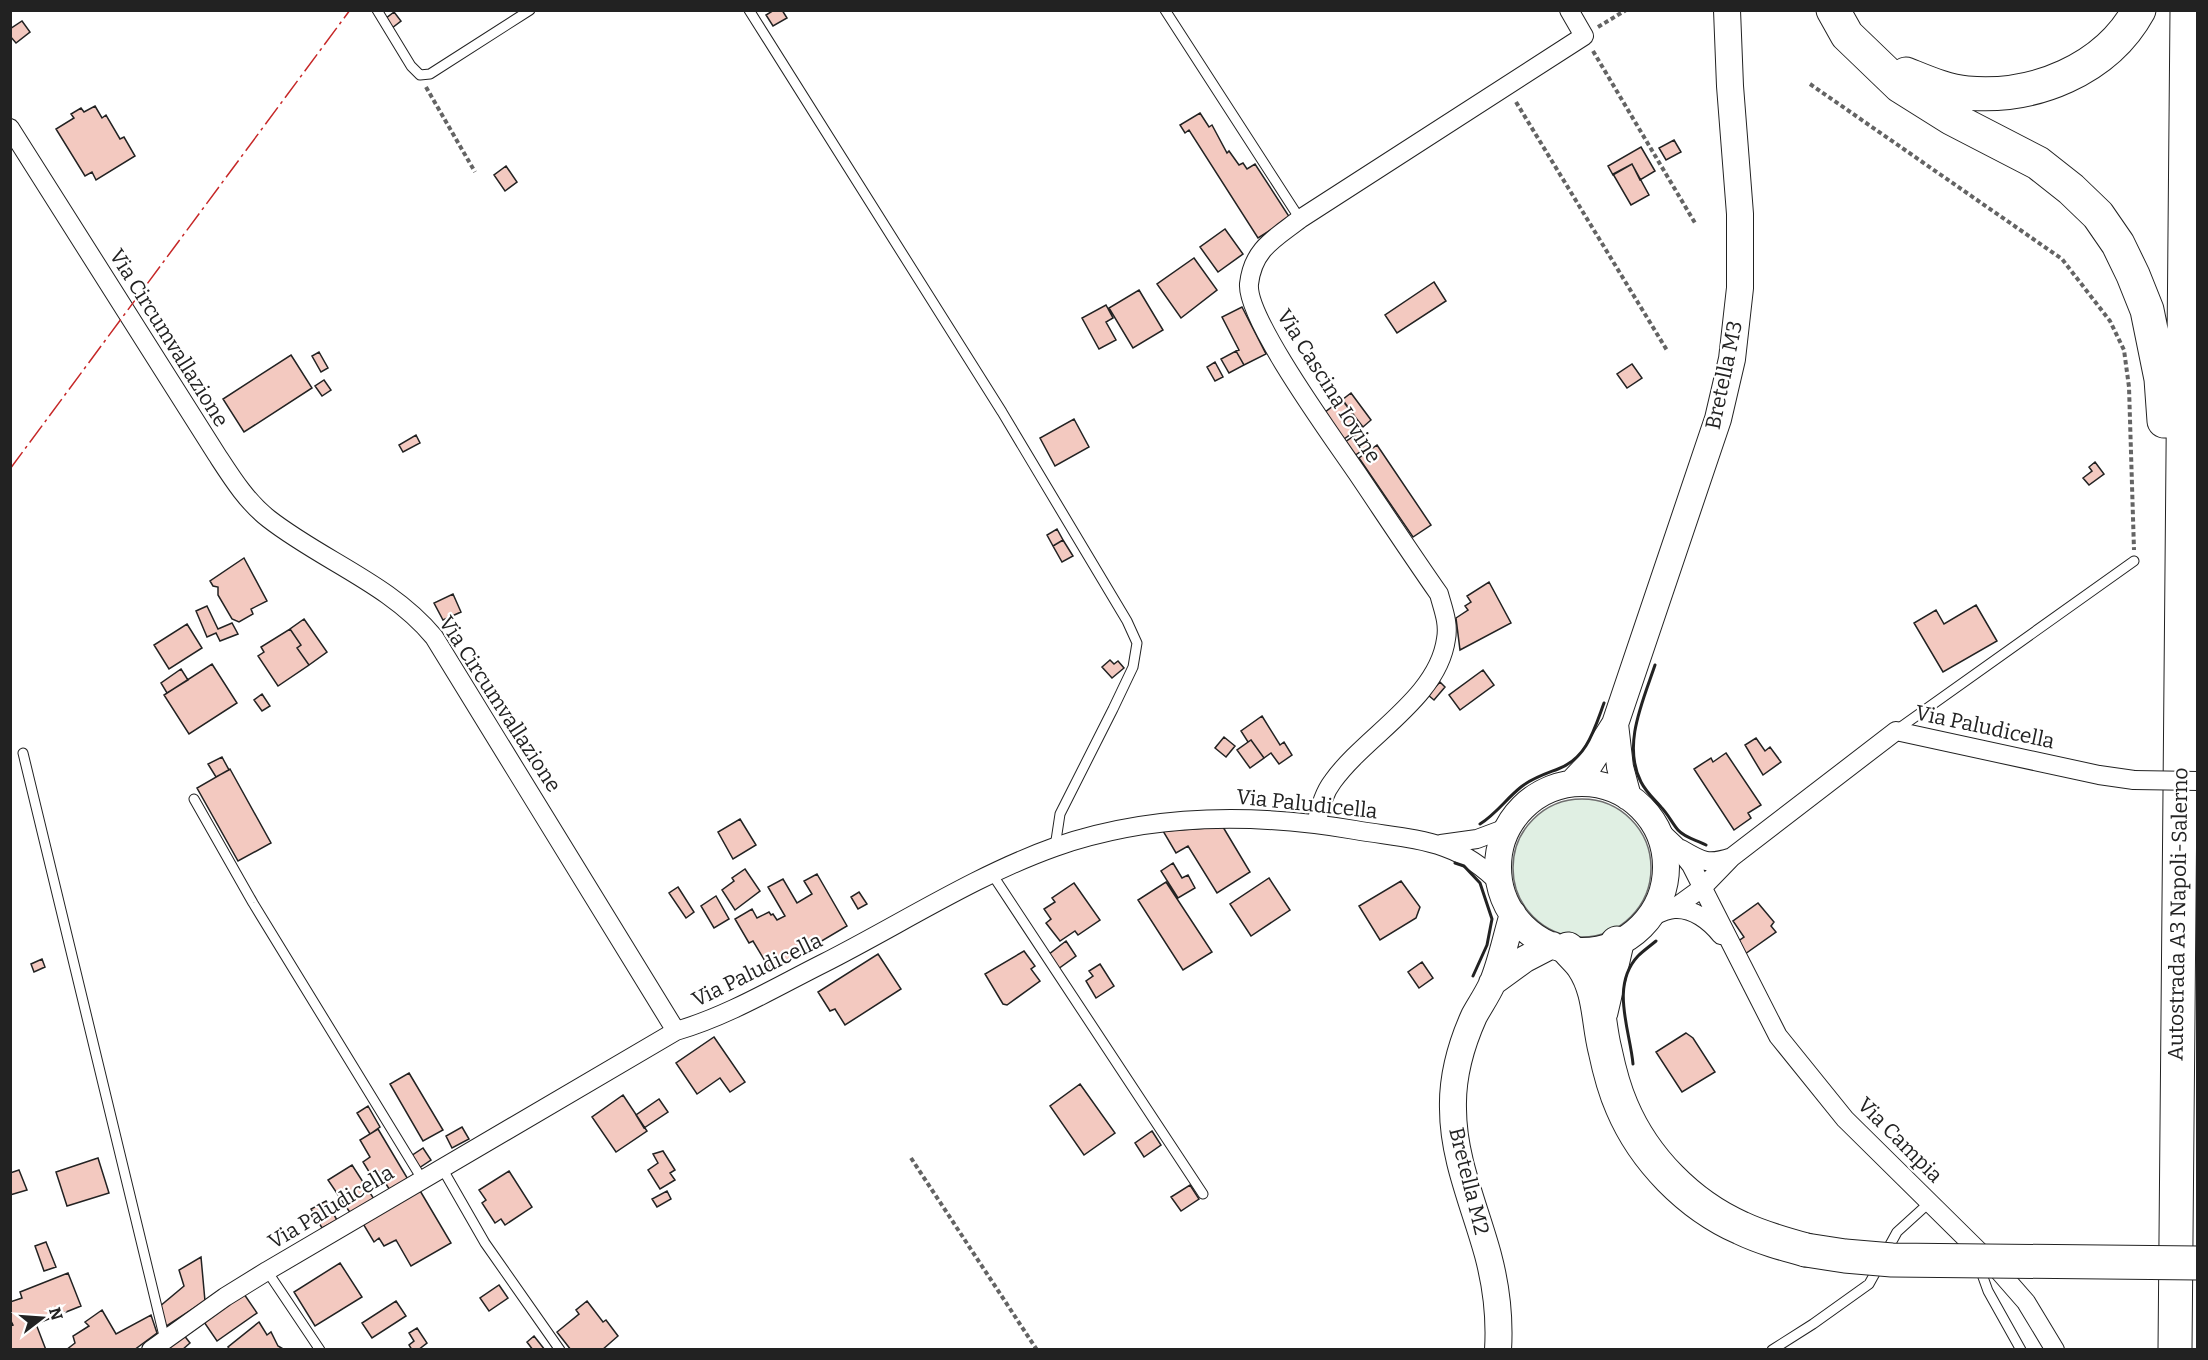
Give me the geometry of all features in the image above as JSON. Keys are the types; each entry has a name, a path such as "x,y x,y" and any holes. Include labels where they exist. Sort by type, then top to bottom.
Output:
{"highway":[{"path":"1833,10 1847,35 1900,86 1951,118 2038,163 2071,189 2098,215 2118,244 2133,275 2147,310 2161,380 2164,411 2164,539 2169,632 2180,728"},
{"path":"1872,58 1938,87 1966,93 1997,94 2027,91 2058,81 2085,66 2111,47 2133,22 2139,10"},
{"name":"Autostrada A3 Napoli-Salerno","path":"2175,1350 2187,10"},
{"path":"1599,1016 1617,943"},
{"path":"1560,947 1583,966 1592,984 1608,1064 1622,1107 1655,1161 1681,1189 1707,1209 1739,1228 1806,1250 1892,1260 2198,1263"}],"street":[{"path":"1569,10 1584,36"},
{"name":"Bretella M3","path":"1572,783 1589,765 1615,724 1718,419 1732,359 1740,288 1740,214 1730,86 1727,10"},
{"name":"Via Cascina Iovine","path":"1316,824 1322,801 1332,782 1358,751 1405,708 1433,676 1447,638 1446,618 1438,594 1305,397 1263,328 1254,308 1249,287 1253,263 1267,244 1300,219 1584,36"},
{"name":"Via Circumvallazione","path":"10,128 210,445 249,501 269,519 400,602 434,637 676,1031"},
{"name":"Bretella M3","path":"1615,724 1620,767 1628,797"},
{"name":"Via Paludicella","path":"1647,919 1673,909 1702,888 1732,857 1896,731 2099,775 2134,780 2198,781"},
{"path":"1655,826 1662,844 1665,864 1664,883 1658,902 1647,919 1634,932 1617,943 1585,951 1560,947 1537,938 1513,915 1500,884 1499,851 1509,826 1523,807 1536,796 1553,787 1572,783 1592,783 1611,788 1628,797 1676,846 1691,865 1732,948"},
{"name":"Via Paludicella","path":"158,1345 225,1297 267,1271 676,1031 692,1027 751,1000 992,874 1055,847 1126,828 1192,819 1267,819 1316,824 1441,844 1477,839 1509,826"},
{"name":"Via Paludicella","path":"1441,844 1477,863 1500,884"},
{"path":"1676,846 1701,861 1709,863 1732,857"},
{"path":"1673,909 1687,910 1699,915 1718,930 1732,948"},
{"name":"Bretella M2","path":"1498,1350 1499,1326 1494,1283 1463,1174 1452,1109 1456,1075 1463,1045 1492,983 1513,915"},
{"name":"Bretella M2","path":"1492,983 1525,959 1560,947"},
{"name":"Via Campia","path":"1732,948 1778,1036 1845,1119 1970,1242 2026,1302 2055,1350"}],"lane":[{"path":"377,10 411,66 420,75 430,74 530,10"},
{"path":"748,10 1002,412 1127,621 1137,643 1132,667 1118,699 1060,814 1055,847"},
{"path":"1165,10 1300,219"},
{"path":"1896,731 2134,561"},
{"path":"22,753 158,1345"},
{"path":"194,799 253,903 422,1179"},
{"path":"992,874 1203,1194"},
{"path":"442,1167 485,1243 560,1350"},
{"path":"1772,1350 1869,1284 1897,1232 1930,1202"},
{"path":"1970,1242 1988,1291 2021,1350"},
{"path":"267,1271 321,1350"}],"path":[{"path":"1626,10 1584,36 1695,223"},
{"path":"420,75 475,172"},
{"path":"1810,84 2062,259 2110,321 2124,350 2129,387 2134,561"},
{"path":"1506,86 1668,352"},
{"path":"911,1158 1037,1350"}],"green space":[{"path":"1582,799 1608,804 1631,819 1646,842 1651,868 1646,894 1631,917 1608,932 1582,937 1556,932 1533,917 1518,894 1513,868 1518,842 1533,819 1556,804"}],"building":[{"path":"774,10 782,10 787,18 773,26 766,15"},
{"path":"394,12 401,21 392,28 385,19"},
{"path":"22,21 30,32 16,43 10,36 10,29"},
{"path":"95,106 102,118 106,115 120,139 124,137 135,156 96,180 92,172 85,176 56,129 74,118 71,114 81,108 84,112"},
{"path":"1200,113 1209,127 1212,125 1227,153 1229,151 1239,165 1243,163 1247,169 1255,164 1290,218 1258,238 1189,130 1185,133 1180,125"},
{"path":"1674,140 1681,152 1666,160 1659,148"},
{"path":"1641,147 1655,171 1640,180 1632,164 1613,175 1608,166"},
{"path":"1632,164 1649,195 1631,205 1613,174"},
{"path":"506,166 517,182 505,191 494,175"},
{"path":"1225,229 1243,254 1218,272 1200,247"},
{"path":"1194,258 1217,290 1181,318 1157,284"},
{"path":"1434,282 1446,301 1397,333 1385,315"},
{"path":"1139,290 1163,330 1133,348 1109,308"},
{"path":"1106,305 1113,318 1106,322 1116,340 1099,349 1082,318"},
{"path":"1242,307 1266,354 1244,365 1222,317"},
{"path":"1236,351 1244,365 1229,373 1221,359"},
{"path":"319,352 328,368 321,372 312,356"},
{"path":"291,355 312,388 244,432 223,399"},
{"path":"1215,362 1223,377 1215,381 1207,367"},
{"path":"1632,364 1642,378 1627,388 1617,374"},
{"path":"324,380 331,390 322,396 315,386"},
{"path":"1351,393 1371,420 1363,427 1342,400"},
{"path":"1342,399 1362,426 1344,439 1324,413"},
{"path":"1074,419 1089,447 1055,466 1040,438"},
{"path":"1360,432 1370,445 1354,456 1345,442"},
{"path":"416,435 420,443 403,452 399,445"},
{"path":"1377,445 1431,525 1413,537 1359,458"},
{"path":"2095,462 2104,474 2089,485 2083,478 2092,471 2089,467"},
{"path":"1057,529 1063,540 1053,546 1047,535"},
{"path":"1063,540 1073,556 1062,562 1053,546"},
{"path":"244,558 267,601 251,609 253,614 239,622 232,619 218,595 218,587 213,586 210,581"},
{"path":"1489,582 1511,623 1460,650 1456,618 1468,610 1465,606 1471,602 1467,596"},
{"path":"453,594 461,612 443,620 434,603"},
{"path":"1976,605 1997,641 1943,672 1914,623 1936,610 1944,624"},
{"path":"207,606 218,629 232,623 238,634 220,641 216,633 207,637 196,611"},
{"path":"304,619 327,652 309,665 297,648 301,645 290,629"},
{"path":"187,624 202,648 169,669 154,645"},
{"path":"290,629 301,645 297,648 309,665 278,686 258,656 264,652 261,647"},
{"path":"1110,660 1114,664 1118,661 1124,668 1112,678 1102,667"},
{"path":"212,664 237,703 189,734 164,695"},
{"path":"181,669 188,680 167,693 161,683"},
{"path":"1483,670 1494,685 1460,710 1449,695"},
{"path":"1440,682 1445,687 1434,700 1428,695"},
{"path":"262,694 270,706 262,711 254,700"},
{"path":"1262,716 1280,745 1284,742 1292,755 1279,764 1271,753 1264,758 1251,740 1248,742 1241,731"},
{"path":"1224,737 1235,746 1226,757 1215,748"},
{"path":"1756,738 1765,751 1770,747 1781,762 1763,775 1745,745"},
{"path":"1251,740 1264,758 1250,768 1237,750"},
{"path":"1726,753 1761,805 1748,813 1751,818 1734,830 1694,769 1711,758 1713,762"},
{"path":"222,757 229,770 216,777 208,764"},
{"path":"230,769 271,843 238,861 197,788"},
{"path":"740,819 756,845 733,859 718,832"},
{"path":"1223,827 1250,872 1217,893 1188,846 1176,853 1163,831"},
{"path":"1173,863 1182,878 1188,875 1195,888 1178,898 1161,871"},
{"path":"745,869 760,891 735,910 722,890 734,881 732,878"},
{"path":"817,874 847,926 771,971 753,941 749,943 735,919 752,909 757,918 769,912 777,920 785,916 768,887 783,879 797,903 812,894 804,881"},
{"path":"1269,878 1290,910 1251,936 1230,904"},
{"path":"1401,881 1420,907 1416,918 1380,940 1359,906"},
{"path":"1166,882 1212,952 1183,970 1138,900"},
{"path":"1074,883 1100,920 1078,935 1075,931 1060,941 1046,923 1051,919 1044,909 1055,902 1052,898"},
{"path":"678,887 694,912 686,918 669,893"},
{"path":"859,892 867,904 858,909 851,897"},
{"path":"716,896 729,919 714,928 701,906"},
{"path":"1758,903 1774,922 1771,926 1776,932 1745,954 1737,942 1744,937 1733,921"},
{"path":"1066,941 1076,956 1058,969 1048,955"},
{"path":"1024,951 1035,966 1031,969 1040,981 1007,1005 1003,1004 985,974"},
{"path":"878,954 901,989 845,1025 835,1009 830,1011 818,992"},
{"path":"42,959 45,967 34,972 31,964"},
{"path":"1422,962 1433,978 1419,988 1408,972"},
{"path":"1100,964 1114,986 1096,998 1086,981 1093,976 1089,971"},
{"path":"1686,1033 1693,1038 1715,1072 1682,1092 1656,1052"},
{"path":"714,1037 745,1082 730,1092 720,1078 697,1094 676,1063"},
{"path":"409,1073 443,1130 423,1141 390,1084"},
{"path":"1080,1084 1115,1133 1084,1155 1050,1106"},
{"path":"623,1095 647,1131 616,1152 592,1117"},
{"path":"659,1099 668,1112 644,1128 636,1115"},
{"path":"368,1106 380,1127 370,1134 357,1113"},
{"path":"462,1127 469,1139 452,1148 446,1136"},
{"path":"378,1129 409,1181 391,1192 378,1171 371,1175 363,1162 370,1157 360,1140"},
{"path":"1152,1131 1161,1145 1144,1157 1135,1143"},
{"path":"423,1148 431,1160 419,1168 411,1156"},
{"path":"663,1151 675,1170 670,1173 675,1180 660,1189 648,1170 658,1163 653,1154"},
{"path":"98,1158 109,1193 67,1206 56,1172"},
{"path":"352,1165 374,1199 351,1214 328,1180"},
{"path":"19,1170 27,1190 10,1195 10,1173"},
{"path":"509,1171 532,1207 505,1225 501,1219 495,1223 482,1203 486,1200 479,1190"},
{"path":"1190,1185 1199,1199 1181,1211 1171,1197"},
{"path":"419,1189 451,1243 411,1266 396,1240 384,1246 379,1238 374,1242 362,1222"},
{"path":"667,1191 671,1199 657,1207 652,1199"},
{"path":"326,1201 337,1220 322,1228 311,1209"},
{"path":"46,1242 56,1267 44,1271 35,1246"},
{"path":"201,1257 205,1301 165,1327 159,1307 184,1286 179,1270"},
{"path":"340,1263 362,1297 315,1326 294,1292"},
{"path":"68,1273 81,1306 36,1324 46,1350 10,1350 10,1326 13,1325 10,1319 10,1302 22,1298 20,1292"},
{"path":"499,1285 508,1298 489,1311 480,1298"},
{"path":"244,1294 257,1313 217,1341 204,1322"},
{"path":"396,1301 406,1316 372,1338 362,1323"},
{"path":"587,1301 603,1322 606,1320 618,1336 602,1350 571,1350 557,1332 579,1314 576,1310"},
{"path":"102,1310 116,1334 151,1315 157,1333 134,1350 66,1350 75,1343 73,1336 89,1326 85,1322"},
{"path":"259,1322 267,1335 271,1332 278,1346 285,1350 230,1350 228,1347"},
{"path":"417,1328 427,1343 418,1350 412,1350 409,1345 414,1341 409,1333"},
{"path":"183,1334 190,1343 182,1350 168,1350 166,1347"},
{"path":"534,1336 545,1350 533,1350 527,1342"}],"wall":[{"path":"1655,665 1636,723 1633,753 1636,768 1645,789 1678,830 1706,845"},
{"path":"1480,824 1525,784 1576,758 1588,742 1604,703"},
{"path":"1455,863 1464,866 1480,883 1492,919 1487,945 1473,976"},
{"path":"1633,1064 1624,1008 1625,981 1638,956 1656,941"}],"power":[{"path":"10,469 350,10"}]}
